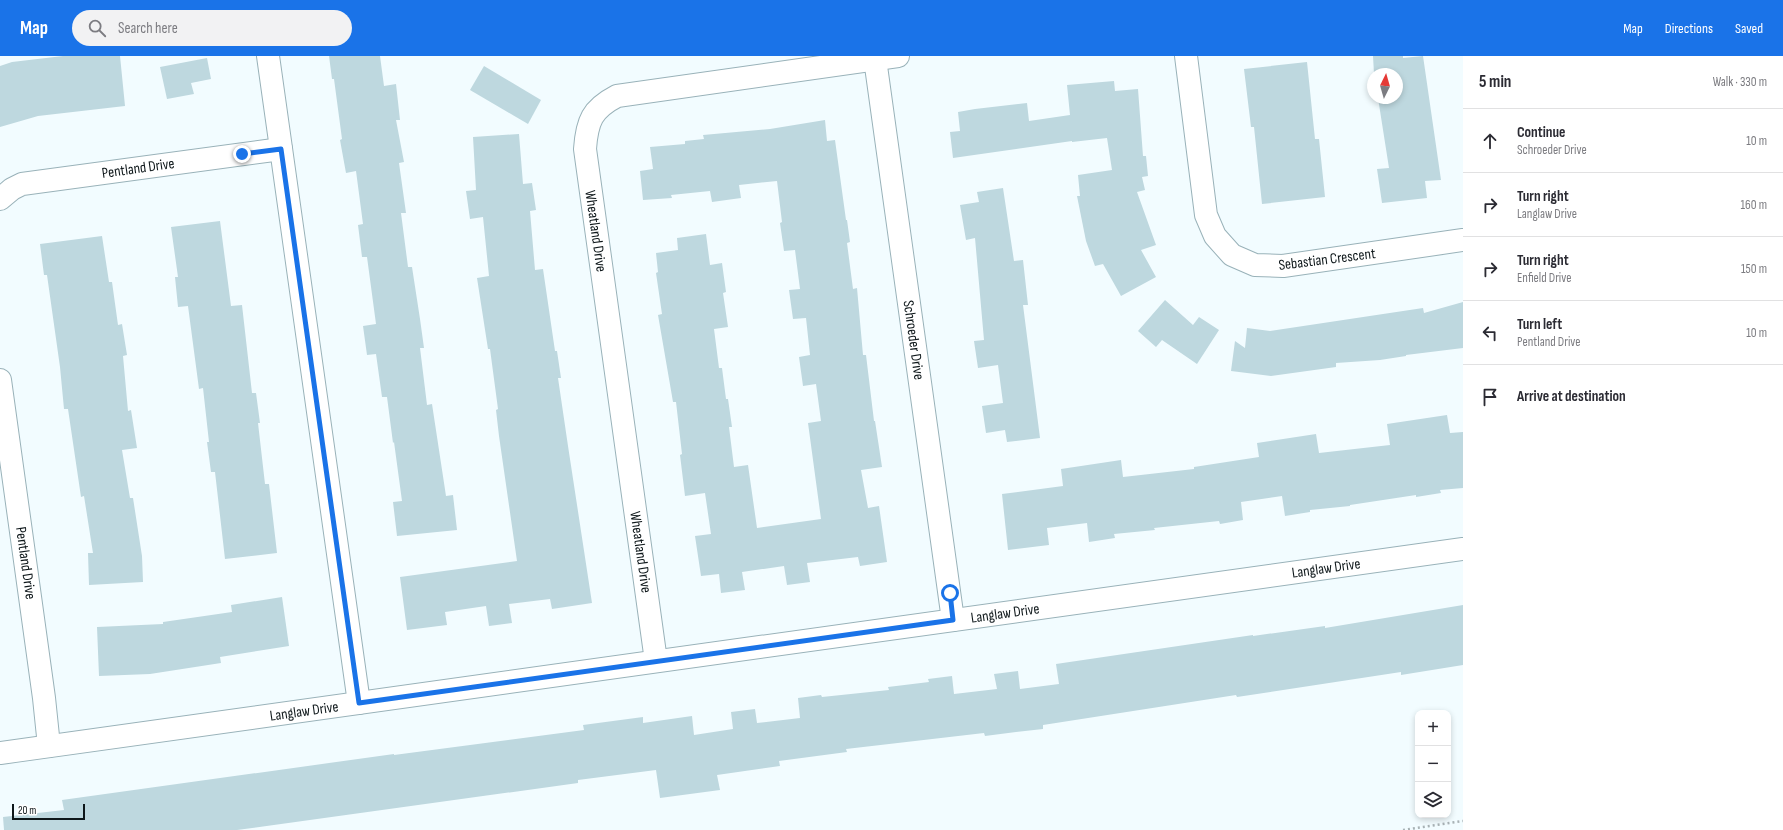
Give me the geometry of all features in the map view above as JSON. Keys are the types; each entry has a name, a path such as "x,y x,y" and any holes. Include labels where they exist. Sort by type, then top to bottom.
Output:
{"street":[{"path":"268,56 359,703"},
{"name":"Wheatland Drive","path":"656,661 586,157 587,128 595,111 605,102 617,96 898,56"},
{"name":"Sebastian Crescent","path":"1186,56 1206,215 1214,236 1232,255 1255,265 1283,266 1463,240"},
{"name":"Schroeder Drive","path":"875,59 953,620"},
{"name":"Pentland Drive","path":"0,199 12,189 22,184 281,149"},
{"name":"Pentland Drive","path":"0,380 44,698 49,746"},
{"name":"Langlaw Drive","path":"0,753 1463,549"}],"path":[{"path":"1403,830 1463,821"}],"building":[{"path":"63,56 120,56 125,106 38,116 0,127 0,66 12,62"},
{"path":"329,56 380,56 384,86 396,84 400,120 396,120 404,162 399,163 406,213 401,213 408,267 412,267 424,348 420,348 427,405 432,404 446,496 453,495 457,530 397,536 393,502 402,501 387,397 382,397 376,354 367,355 363,326 376,324 367,257 362,257 358,225 363,224 356,171 346,173 340,140 342,139 334,79 332,79"},
{"path":"1373,56 1403,56 1403,58 1423,56 1441,180 1425,181 1427,198 1382,203 1377,169 1389,168 1379,104 1403,104 1403,68 1374,68"},
{"path":"207,58 211,79 191,83 194,94 167,99 160,67"},
{"path":"1307,62 1315,139 1319,139 1325,197 1262,204 1254,127 1251,127 1244,69"},
{"path":"484,66 541,100 528,124 470,90"},
{"path":"1114,81 1115,91 1138,89 1143,156 1146,156 1148,176 1142,177 1145,190 1137,192 1156,245 1141,250 1156,277 1121,296 1103,264 1095,266 1086,241 1077,196 1080,196 1078,175 1112,170 1107,138 1072,141 953,158 950,132 960,131 958,112 975,109 1027,103 1029,121 1070,115 1067,85"},
{"path":"825,120 827,141 835,140 850,242 847,243 853,289 857,288 863,355 866,355 874,421 882,467 861,470 868,508 879,506 887,562 860,566 858,557 807,563 810,582 787,585 784,566 742,572 745,590 721,593 719,574 701,576 695,536 711,534 705,493 685,496 676,402 673,402 658,315 662,314 656,273 658,272 656,253 678,250 677,238 706,234 710,265 722,263 726,292 723,293 728,327 714,329 719,368 722,368 726,399 728,399 732,427 729,427 734,467 748,465 757,528 821,519 808,423 821,421 816,384 803,386 799,357 810,355 806,318 793,319 789,290 800,289 795,250 784,251 777,181 739,185 741,198 712,202 710,191 671,195 672,198 643,200 640,171 653,169 650,147 685,144 685,141 704,139 703,135 770,129"},
{"path":"519,134 523,184 532,183 536,210 530,211 535,270 543,269 555,351 557,351 561,378 558,378 592,603 552,609 550,599 509,604 512,623 489,626 486,606 445,612 447,625 407,630 400,577 517,561 499,436 496,410 498,409 490,349 488,349 477,278 489,276 483,217 470,219 466,191 476,190 473,137"},
{"path":"1003,188 1014,261 1023,260 1028,305 1023,305 1040,438 1007,442 1005,430 986,433 982,406 1003,403 998,365 978,368 974,341 984,340 975,238 966,240 960,205 979,202 977,192"},
{"path":"220,221 231,306 242,305 252,393 256,393 265,484 269,484 277,553 225,559 215,472 211,472 207,442 209,442 203,388 199,389 188,306 178,307 175,277 178,277 171,227"},
{"path":"102,236 109,282 112,282 118,325 122,324 127,355 123,356 128,411 131,410 137,448 122,450 130,498 133,498 142,556 143,582 89,585 88,553 93,553 84,496 81,497 68,409 64,409 60,367 47,275 44,275 40,244"},
{"path":"1165,300 1193,325 1199,317 1219,330 1197,364 1162,340 1156,347 1138,331"},
{"path":"1463,302 1463,348 1406,355 1380,360 1336,363 1336,367 1271,376 1231,371 1235,341 1245,348 1247,328 1270,331 1423,308 1424,313"},
{"path":"1447,415 1450,433 1463,432 1463,488 1440,490 1441,493 1416,497 1416,495 1350,506 1310,510 1310,512 1285,516 1282,496 1241,502 1243,520 1220,524 1219,521 1154,528 1155,530 1114,534 1115,538 1089,542 1087,523 1047,528 1049,545 1008,550 1002,494 1063,486 1061,469 1121,460 1123,477 1194,469 1194,467 1259,457 1257,443 1316,434 1319,453 1390,445 1387,424"},
{"path":"282,597 289,646 220,657 221,663 150,674 99,676 97,627 163,624 163,622 232,612 231,605"},
{"path":"1463,605 1463,665 1401,675 1401,672 1237,697 1236,695 1043,725 1043,729 985,736 984,733 846,749 847,752 779,761 780,766 717,775 720,790 660,798 656,770 578,780 578,783 237,830 4,830 3,817 64,810 62,800 394,754 584,730 583,725 643,717 643,723 692,716 694,735 733,729 731,712 755,709 757,723 800,718 798,698 889,690 888,687 929,682 928,679 952,676 954,694 997,689 994,674 1018,671 1020,689 1059,684 1056,664 1253,635 1325,626 1325,628"}],"route":[{"path":"242,154 281,149 359,703 953,620 950,593"}]}
